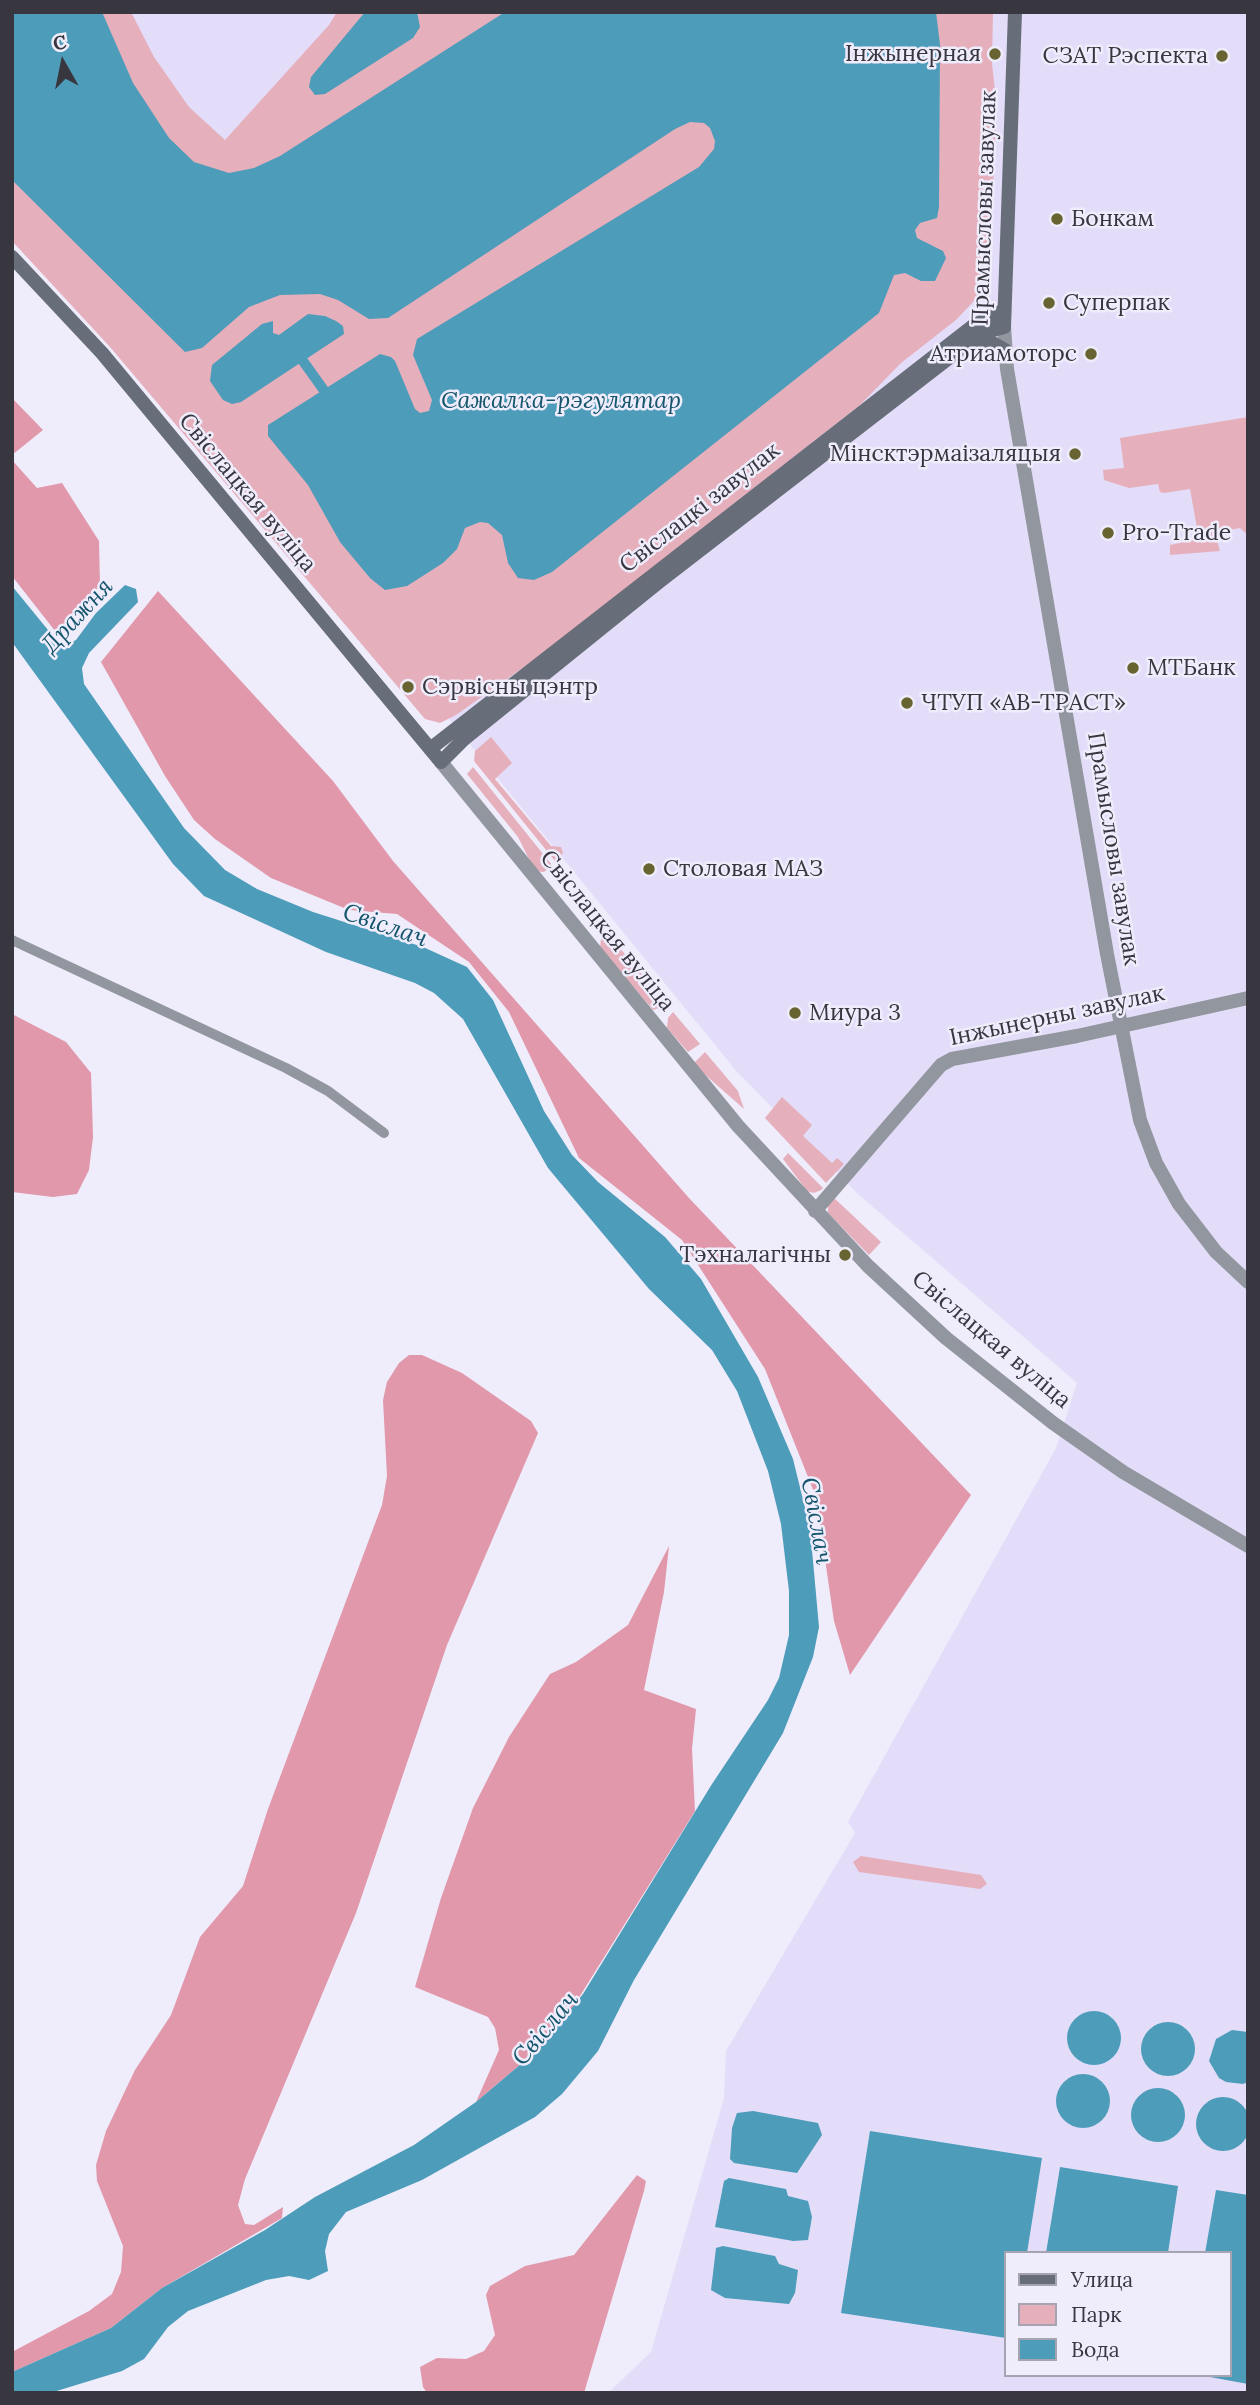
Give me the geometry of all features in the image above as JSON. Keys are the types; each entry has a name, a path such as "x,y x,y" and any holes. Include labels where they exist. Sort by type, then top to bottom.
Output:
{"main road":[{"name":"Прамысловы завулак","path":"1004,327 1015,12"},
{"name":"Свіслацкая вуліца","path":"12,257 102,354 441,762"},
{"name":"Свіслацкі завулак","path":"430,749 972,326 1004,310"},
{"name":"Свіслацкі завулак","path":"441,762 464,739 660,581 982,333 1004,327"},
{"path":"973,340 991,342 1005,350"}],"street":[{"name":"Прамысловы завулак","path":"1004,327 1005,350 1120,1027 1140,1120 1156,1163 1199,1232 1248,1282"},
{"name":"Свіслацкая вуліца","path":"441,762 738,1126 868,1266 999,1381 1123,1472 1248,1546"},
{"path":"12,940 286,1068 328,1091 384,1133"},
{"name":"Інжынерны завулак","path":"815,1211 941,1065 963,1056 1120,1027 1248,998"}],"shaded area":[{"path":"12,12 1248,12 1248,2393 608,2393 651,2352 724,2098 726,2051 855,1833 848,1822 1056,1448 1077,1383 858,1194 738,1073 415,677"},
{"path":"12,398 43,430 12,455"},
{"path":"12,460 37,488 62,483 99,541 100,585 59,636 12,576"},
{"path":"158,591 333,781 393,861 689,1198 971,1495 850,1675 834,1621 816,1497 765,1369 682,1240 579,1158 509,1012 469,962 397,914 349,910 271,878 215,839 194,820 165,776 101,662"},
{"path":"12,1014 66,1042 91,1073 93,1137 89,1170 77,1194 53,1197 12,1192"},
{"path":"409,1355 422,1355 462,1373 531,1421 538,1433 447,1645 356,1913 245,2179 238,2205 245,2224 254,2225 283,2207 282,2218 162,2288 111,2328 12,2372 12,2352 89,2311 112,2294 121,2272 123,2246 97,2181 96,2165 106,2131 135,2070 171,2015 200,1937 243,1886 268,1809 382,1505 387,1476 383,1400 387,1382 399,1363"},
{"path":"669,1546 664,1592 644,1690 696,1709 692,1749 695,1811 570,2012 541,2047 476,2102 499,2050 495,2028 488,2017 415,1987 441,1898 473,1808 509,1737 550,1674 576,1662 628,1625"},
{"path":"637,2175 646,2181 644,2191 584,2393 427,2393 423,2387 420,2367 437,2358 466,2359 484,2351 495,2335 486,2295 490,2286 525,2266 574,2255"}],"green space":[{"name":"Сажалка-рэгулятар","path":"12,12 131,12 154,57 189,107 225,140 329,25 337,12 993,12 992,64 997,108 988,286 956,320 901,363 860,405 541,655 456,715 440,723 425,719 110,347 12,241"},
{"path":"1248,417 1248,535 1240,528 1215,533 1220,551 1170,555 1170,545 1199,539 1190,489 1164,493 1160,492 1158,484 1129,488 1104,480 1103,470 1124,468 1120,438"},
{"path":"491,737 512,763 495,779 551,846 561,847 563,853 555,861 474,761 475,751"},
{"path":"473,767 552,865 544,872 535,871 518,837 467,774"},
{"path":"608,934 668,1005 653,1010 600,948 601,939"},
{"path":"673,1012 700,1044 688,1052 667,1028 668,1018"},
{"path":"705,1052 738,1091 744,1109 693,1064"},
{"path":"782,1097 812,1125 803,1136 832,1163 837,1158 844,1164 826,1183 765,1118"},
{"path":"788,1153 823,1188 821,1190 814,1193 807,1191 783,1159"},
{"path":"833,1197 881,1242 869,1255 828,1213 828,1203"},
{"path":"861,1856 981,1875 987,1884 980,1889 859,1872 853,1862"}],"water":[{"name":"Сажалка-рэгулятар","path":"12,12 102,12 133,83 169,138 194,162 229,173 254,168 280,156 505,12 936,12 940,45 939,207 937,218 920,223 915,230 917,238 943,251 946,258 935,281 921,281 905,273 894,275 879,313 552,572 534,580 518,578 508,563 502,535 488,523 480,522 465,528 457,549 443,563 407,586 385,590 370,578 340,542 308,485 268,436 268,425 380,354 395,361 415,409 420,413 429,411 432,400 413,355 417,339 699,167 714,149 715,141 710,128 704,123 690,122 675,129 388,318 369,319 338,300 320,294 280,295 249,307 202,348 185,352 12,180"},
{"path":"365,12 417,12 420,27 413,38 325,94 315,95 309,87 311,77"},
{"path":"308,314 325,316 336,321 343,326 344,334 241,402 232,404 223,400 210,381 212,365 262,324 273,321 273,333 279,335"},
{"path":"125,585 136,589 138,602 89,653 82,668 84,684 184,828 225,870 257,889 313,912 423,947 467,967 493,1000 544,1111 572,1155 598,1182 665,1237 701,1279 758,1377 793,1459 810,1528 819,1627 813,1657 783,1733 634,1980 598,2051 562,2094 535,2117 422,2180 346,2212 329,2234 325,2251 328,2271 309,2280 289,2276 266,2280 188,2311 168,2327 144,2359 122,2371 50,2393 12,2393 12,2372 111,2328 162,2288 265,2230 315,2197 414,2145 476,2102 541,2047 583,1994 712,1784 768,1700 779,1678 789,1635 789,1591 781,1524 768,1471 737,1391 712,1350 649,1289 548,1168 463,1019 434,993 415,983 326,952 204,896 173,864 12,642 12,586 57,641 66,645 76,640 96,613"},
{"path":"1099,2011 1109,2015 1117,2023 1121,2038 1117,2053 1109,2061 1089,2065 1079,2061 1071,2053 1067,2033 1071,2023 1079,2015"},
{"path":"1173,2022 1183,2026 1191,2034 1195,2049 1191,2064 1183,2072 1163,2076 1153,2072 1145,2064 1141,2044 1145,2034 1153,2026"},
{"path":"1232,2030 1248,2032 1248,2082 1243,2084 1226,2082 1219,2078 1209,2061 1216,2039"},
{"path":"1088,2074 1098,2078 1106,2086 1110,2101 1106,2116 1098,2124 1078,2128 1068,2124 1060,2116 1056,2096 1060,2086 1068,2078"},
{"path":"1163,2088 1173,2092 1181,2100 1185,2115 1181,2130 1173,2138 1153,2142 1143,2138 1135,2130 1131,2110 1135,2100 1143,2092"},
{"path":"1223,2097 1242,2105 1250,2124 1242,2143 1223,2151 1204,2143 1196,2124 1204,2105"},
{"path":"753,2111 818,2123 822,2135 797,2173 734,2163 730,2159 732,2128 737,2113"},
{"path":"870,2131 1042,2158 1027,2251 1004,2251 1004,2338 841,2313"},
{"path":"1060,2167 1178,2186 1168,2251 1046,2251"},
{"path":"729,2178 786,2189 788,2196 808,2201 812,2217 808,2240 793,2241 715,2227 724,2181"},
{"path":"1216,2190 1248,2195 1248,2384 1210,2377 1232,2377 1232,2251 1205,2251"},
{"path":"723,2246 775,2256 779,2264 798,2270 795,2293 789,2304 725,2298 711,2290 716,2248"}],"waterway":[{"path":"303,361 323,389"}],"place":[{"name":"Інжынерная","path":"995,54"},
{"name":"СЗАТ Рэспекта","path":"1222,56"},
{"name":"Бонкам","path":"1057,219"},
{"name":"Суперпак","path":"1049,303"},
{"name":"Атриамоторс","path":"1091,354"},
{"name":"Мінсктэрмаізаляцыя","path":"1075,454"},
{"name":"Pro-Trade","path":"1108,533"},
{"name":"МТБанк","path":"1133,668"},
{"name":"Сэрвісны цэнтр","path":"408,687"},
{"name":"ЧТУП «АВ-ТРАСТ»","path":"907,703"},
{"name":"Столовая МАЗ","path":"649,869"},
{"name":"Миура 3","path":"795,1013"},
{"name":"Тэхналагічны","path":"845,1255"}],"water label":[{"name":"Дражня","path":"78,616"},
{"name":"Свіслач","path":"385,926"},
{"name":"Свіслач","path":"816,1521"},
{"name":"Свіслач","path":"546,2029"}]}
